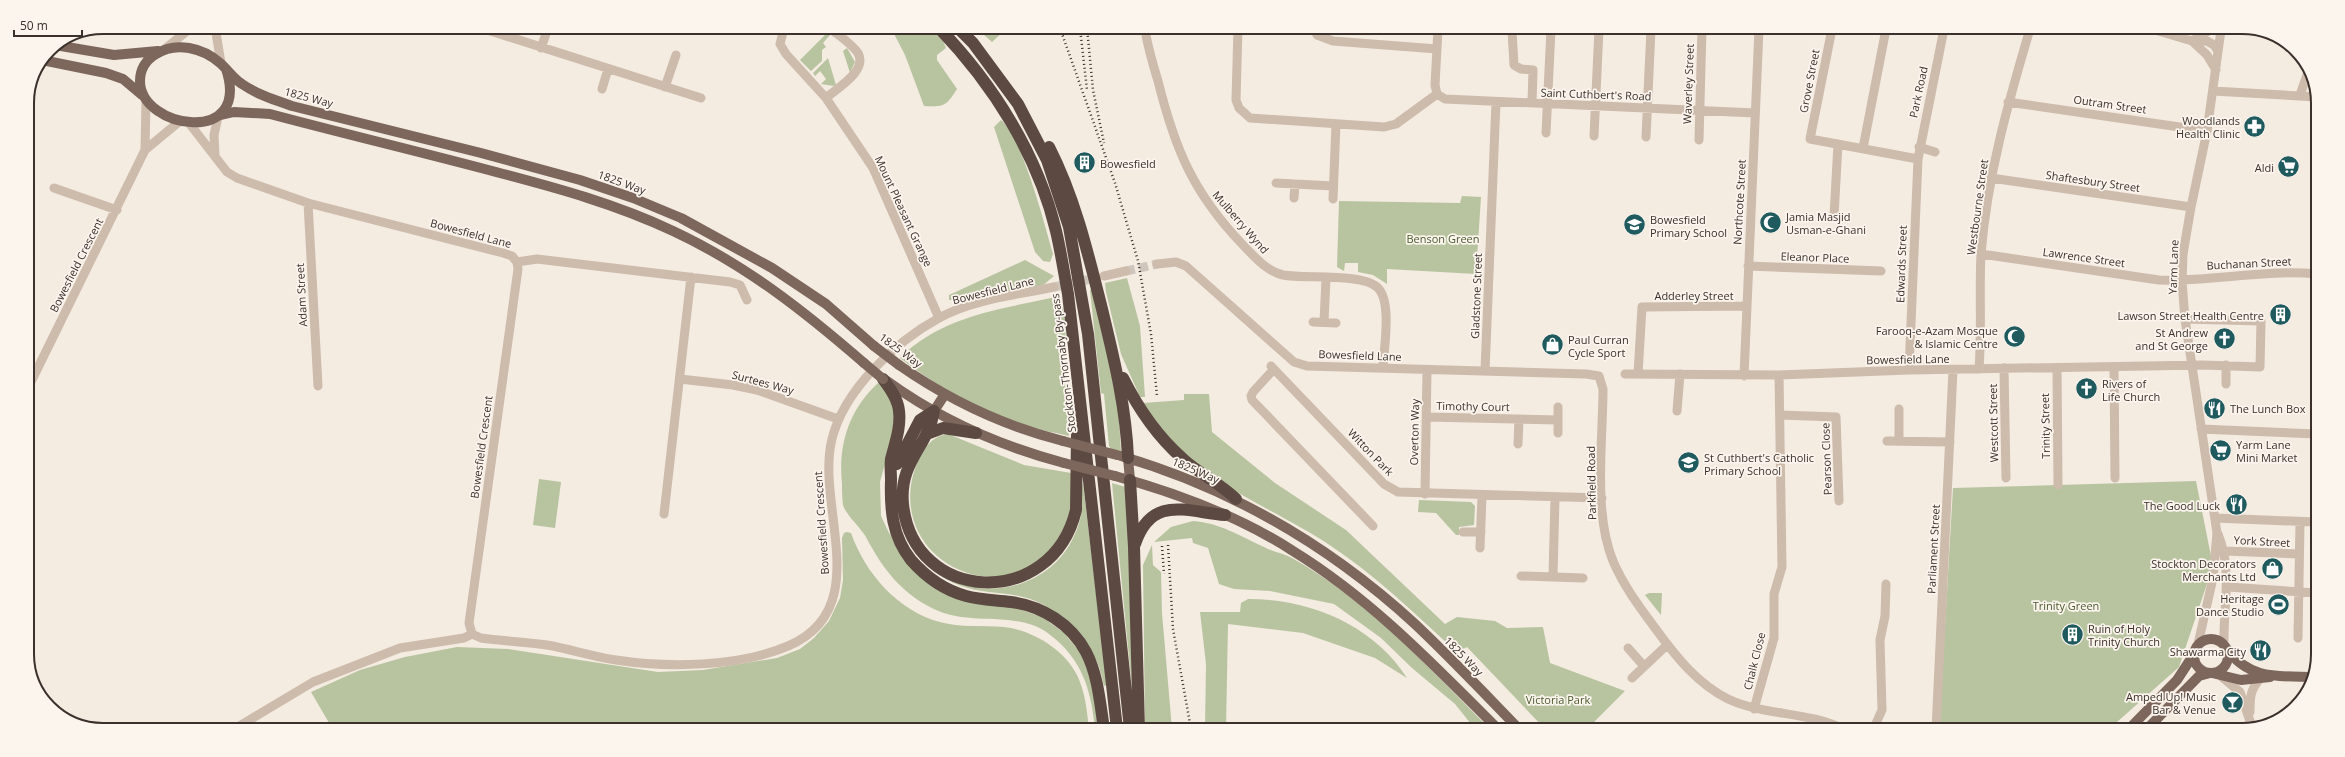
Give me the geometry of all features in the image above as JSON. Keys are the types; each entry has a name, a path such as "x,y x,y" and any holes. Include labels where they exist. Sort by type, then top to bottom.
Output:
{"highway":[{"name":"Stockton-Thornaby By-pass","path":"945,34 961,51 1003,107 1034,166 1056,230 1068,294 1116,723"},
{"path":"964,34 973,43 1018,104 1036,123 1057,164 1084,234 1124,407 1122,456"},
{"path":"1018,104 1047,160 1069,227 1088,334 1129,723"},
{"path":"1113,357 1134,401 1165,441 1183,459 1224,487 1236,499"},
{"path":"934,411 932,426 912,457 904,480 903,492 907,521 920,548 942,568 969,581 993,583 1016,579 1027,575 1047,562 1063,544 1076,510 1077,370"},
{"path":"884,379 897,401 899,410 898,431 891,459 890,501 894,526 910,558 921,571 935,582 967,596 1012,602 1038,609 1060,621 1074,634 1086,652 1091,665 1103,723"},
{"path":"891,481 905,445 920,420 934,411"},
{"path":"927,434 943,428 976,433"},
{"path":"1130,480 1134,547 1139,723"},
{"path":"1134,547 1139,533 1148,521 1160,512 1174,508 1189,508 1202,513 1225,515"}],"main road":[{"path":"64,47 114,55 189,48 202,51 223,66 231,92 228,105 220,116"},
{"path":"144,98 140,75 144,65 163,50"},
{"path":"49,61 106,73 123,79 163,113 185,122 203,123 234,112 270,114 572,192 630,212 675,231 745,271 804,312 864,364 884,379 934,411 976,433 1031,454 1130,480 1171,493 1225,515 1294,551 1370,607 1408,639 1492,723"},
{"name":"1825 Way","path":"223,66 241,83 263,97 292,106 572,178 640,201 681,218 793,281 826,304 874,346 899,365 945,394 986,415 1063,441 1122,456 1176,473 1236,499 1293,531 1362,580 1415,624 1513,723"},
{"path":"934,411 945,394"},
{"path":"1122,456 1130,480"},
{"path":"2135,723 2177,680 2196,649 2211,639 2225,647 2234,660 2246,669 2278,676 2307,677"},
{"path":"2153,723 2199,676 2215,674 2221,670 2226,664 2228,657 2225,647"},
{"path":"2196,649 2196,665 2200,669 2215,674 2241,680 2278,676"}],"street":[{"path":"163,50 183,34"},
{"path":"216,34 223,66"},
{"path":"497,34 701,98"},
{"path":"541,48 546,34"},
{"name":"Mount Pleasant Grange","path":"782,34 780,44 786,54 826,98 873,168 939,318"},
{"path":"826,98 855,73 859,64 857,52 837,34"},
{"name":"Mulberry Wynd","path":"1146,34 1174,140 1192,179 1204,199 1236,239 1264,266 1286,275 1362,280 1372,283 1382,293 1385,309 1383,367"},
{"path":"1238,34 1236,100 1245,115 1258,120 1384,127 1396,124 1437,94 1435,85 1438,34"},
{"path":"1318,34 1333,41 1437,49"},
{"path":"1512,34 1514,65 1521,69 1533,70 1532,103"},
{"path":"1546,133 1551,34"},
{"path":"1594,136 1599,34"},
{"path":"1646,138 1651,34"},
{"name":"Waverley Street","path":"1699,140 1702,34"},
{"name":"Northcote Street","path":"1744,376 1759,34"},
{"name":"Grove Street","path":"1831,34 1810,139 1838,144"},
{"path":"1863,148 1885,34"},
{"name":"Park Road","path":"1918,160 1919,147 1943,34"},
{"name":"Westbourne Street","path":"1979,368 1982,326 1981,254 1991,178 2008,102 2028,34"},
{"path":"2168,34 2192,41 2207,41 2214,45 2218,51"},
{"path":"2192,41 2203,34"},
{"name":"Yarm Lane","path":"2196,649 2213,578 2217,533 2185,319 2182,281 2183,254 2207,131 2220,34"},
{"path":"2192,41 2207,55 2216,70"},
{"path":"665,87 676,56"},
{"path":"602,88 608,69"},
{"path":"2300,95 2306,77"},
{"path":"2213,91 2311,96"},
{"name":"Saint Cuthbert's Road","path":"1437,94 1445,99 1755,113"},
{"name":"Bowesfield Crescent","path":"34,376 117,210 145,150 144,98"},
{"name":"Gladstone Street","path":"1484,371 1496,102"},
{"name":"Outram Street","path":"2008,102 2207,131"},
{"path":"215,156 214,135 220,116"},
{"name":"Bowesfield Crescent","path":"145,150 185,122"},
{"name":"Bowesfield Lane","path":"185,122 227,172 237,178 308,203 503,253 512,256 517,262 537,259 730,282 740,285 747,300"},
{"path":"1332,199 1336,124"},
{"path":"1834,216 1838,144 1918,160"},
{"path":"1919,147 1935,152"},
{"name":"Edwards Street","path":"1909,370 1918,160"},
{"name":"Shaftesbury Street","path":"1991,178 2191,207"},
{"path":"1276,183 1333,186"},
{"path":"1294,198 1295,184"},
{"path":"54,188 117,210"},
{"name":"Adam Street","path":"308,203 318,386"},
{"name":"Lawrence Street","path":"1981,254 2159,280 2182,281"},
{"name":"Bowesfield Crescent","path":"517,262 518,270 469,623 472,634 481,638 548,645 615,660 641,663 691,664 731,660 789,646 807,635 819,624 829,608 836,587 837,551 829,463 831,441 838,419 848,400 878,366 904,341 939,318"},
{"name":"Bowesfield Lane","path":"1157,264 1176,262 1186,266 1294,362 1307,366 1383,367 1427,370 1586,374 1599,376"},
{"name":"Eleanor Place","path":"1748,266 1881,271"},
{"path":"1104,276 1126,271"},
{"name":"Buchanan Street","path":"2182,281 2269,273 2311,274"},
{"path":"664,514 691,278"},
{"path":"1324,322 1326,278"},
{"name":"Bowesfield Lane","path":"939,318 962,307 1054,287"},
{"name":"Adderley Street","path":"1638,374 1642,307 1746,306"},
{"name":"Bowesfield Lane","path":"1625,374 1744,376 1979,368 2226,365 2260,367 2261,320 2185,319"},
{"path":"1313,322 1336,323"},
{"path":"2226,365 2226,384"},
{"name":"Witton Park","path":"1373,526 1252,400 1253,392 1273,367 1384,484 1398,492 1482,496 1602,498"},
{"path":"2114,367 2115,478"},
{"name":"Westcott Street","path":"2004,368 2006,478"},
{"name":"Trinity Street","path":"2057,368 2058,485"},
{"name":"Overton Way","path":"1425,494 1427,370"},
{"name":"Parliament Street","path":"1936,723 1953,370"},
{"path":"1677,411 1680,374"},
{"name":"Chalk Close","path":"1754,709 1774,638 1774,594 1782,567 1779,375"},
{"name":"Parkfield Road","path":"1599,376 1603,389 1602,498 1608,544 1618,571 1630,593 1686,668 1706,685 1729,699 1754,709 1825,723"},
{"name":"Surtees Way","path":"680,379 733,385 757,390 838,419"},
{"path":"1558,407 1558,433"},
{"path":"1898,441 1899,409"},
{"name":"Pearson Close","path":"1780,415 1836,417 1839,501"},
{"name":"Timothy Court","path":"1427,417 1558,420"},
{"name":"Timothy Court","path":"1518,419 1518,444"},
{"path":"2201,429 2311,434"},
{"path":"1886,441 1950,442"},
{"path":"1480,548 1482,496"},
{"path":"1553,577 1555,497"},
{"path":"2215,518 2311,522"},
{"path":"2298,638 2300,522"},
{"path":"1463,532 1481,532"},
{"name":"Yarm Lane","path":"2217,533 2224,551 2228,587 2225,647"},
{"name":"York Street","path":"2224,551 2299,554"},
{"path":"1521,576 1583,578"},
{"path":"1876,723 1882,710 1880,640 1885,616 1886,584"},
{"path":"2228,587 2311,593"},
{"path":"244,723 313,682 400,648 464,638 472,634"},
{"path":"1632,678 1643,665 1668,645"},
{"path":"1628,648 1643,665"},
{"path":"2215,674 2240,692 2251,722"},
{"path":"2251,722 2250,696 2253,686 2260,679"}],"green space":[{"path":"826,34 829,34 823,43 826,47 822,50 822,61 811,71 800,60"},
{"path":"894,34 936,34 943,41 946,48 937,55 937,60 957,89 947,102 941,106 924,106 905,55"},
{"path":"983,34 1001,34 992,42"},
{"path":"847,48 855,62 850,73 843,51"},
{"path":"828,58 836,85 834,86 821,84 826,79 820,71 815,76 813,73"},
{"path":"1001,120 1009,129 1025,162 1053,254 1050,262 1043,261 1035,252 994,127"},
{"name":"Benson Green","path":"1462,196 1481,197 1476,274 1387,269 1387,284 1373,275 1358,272 1358,263 1345,263 1344,271 1337,267 1339,201 1460,203"},
{"path":"1025,260 1054,276 1041,287 970,300 949,300 949,295"},
{"path":"1127,278 1140,326 1145,397 1140,397 1121,354 1106,292 1105,283"},
{"path":"1090,290 1094,290 1118,402 1121,452 1111,449 1109,446 1104,394 1101,393"},
{"path":"1060,296 1065,320 1069,436 1035,429 1000,417 955,395 900,358 935,332 954,323 995,310"},
{"path":"878,383 884,388 898,416 880,482 881,516 889,533 923,577 1042,617 1063,632 1081,653 1089,672 1100,723 1094,723 1091,701 1083,676 1077,664 1070,654 1049,634 1037,627 1011,620 968,618 941,612 916,599 906,591 896,582 880,561 863,533 847,513 843,505 842,494 841,469 844,442 853,416 868,393"},
{"name":"Victoria Park","path":"1184,394 1209,394 1212,432 1275,483 1346,530 1445,624 1457,617 1495,621 1507,628 1543,627 1550,663 1625,691 1593,723 1539,723 1467,647 1461,650 1450,646 1393,594 1347,557 1313,535 1235,491 1198,467 1166,436 1143,403 1184,400"},
{"path":"948,434 1024,465 1071,473 1071,511 1068,523 1057,542 1048,553 1022,572 1001,577 990,577 980,576 961,570 944,561 930,549 920,535 913,518 910,500 912,481 918,461 929,443 937,437"},
{"path":"909,458 905,528 951,578 973,587 990,589 1007,587 1040,575 1054,564 1065,551 1078,526 1082,509 1083,483 1107,685 1104,686 1096,660 1080,639 1044,605 1037,601 1022,597 967,588 953,583 929,567 919,557 904,532 897,510 897,486 901,471"},
{"path":"539,479 561,482 555,528 533,525"},
{"name":"Trinity Green","path":"2196,481 2213,566 2179,667 2116,723 1939,723 1953,488"},
{"path":"1112,483 1129,488 1132,688"},
{"path":"1419,500 1471,502 1475,506 1474,525 1459,527 1459,535 1456,535 1436,513 1418,512"},
{"path":"1193,521 1212,524 1267,549 1289,556 1320,575 1346,594 1397,637 1421,659 1484,723 1470,723 1455,704 1412,668 1381,638 1334,604 1270,591 1234,589 1219,584 1208,548 1193,543 1192,538 1154,542 1171,527"},
{"path":"844,533 851,533 857,548 874,576 897,600 910,609 925,617 948,624 1015,629 1036,637 1056,649 1071,666 1080,681 1088,723 329,723 311,692 360,670 405,657 457,647 508,649 658,672 703,670 777,658 800,649 814,638 829,621 840,598 843,580 842,538"},
{"path":"1152,545 1153,565 1161,572 1162,613 1171,723 1145,723 1143,565"},
{"path":"1649,593 1662,593 1661,615 1645,595"},
{"path":"1248,599 1271,600 1317,610 1338,619 1377,643 1393,659 1407,678 1375,658 1303,633 1228,624 1226,723 1205,723 1206,664 1200,612 1240,612 1241,603"}],"tunnel":[{"path":"1126,271 1157,264"},
{"path":"1054,287 1100,277"}],"railway":[{"path":"1062,34 1115,183 1138,261 1151,334 1157,396"},
{"path":"1081,34 1087,90"},
{"path":"1088,34 1093,90 1104,143"},
{"path":"1168,545 1173,629 1190,723"},
{"path":"1162,546 1164,574"}],"place":[{"name":"Woodlands Health Clinic","path":"2255,126"},
{"name":"Bowesfield","path":"1085,163"},
{"name":"Aldi","path":"2289,167"},
{"name":"Jamia Masjid Usman-e-Ghani","path":"1771,222"},
{"name":"Bowesfield Primary School","path":"1634,225"},
{"name":"Lawson Street Health Centre","path":"2280,315"},
{"name":"Farooq-e-Azam Mosque & Islamic Centre","path":"2014,336"},
{"name":"St Andrew and St George","path":"2224,338"},
{"name":"Paul Curran Cycle Sport","path":"1552,345"},
{"name":"Rivers of Life Church","path":"2087,389"},
{"name":"The Lunch Box","path":"2214,408"},
{"name":"Yarm Lane Mini Market","path":"2221,450"},
{"name":"St Cuthbert's Catholic Primary School","path":"1689,463"},
{"name":"The Good Luck","path":"2236,505"},
{"name":"Stockton Decorators Merchants Ltd","path":"2272,569"},
{"name":"Heritage Dance Studio","path":"2279,604"},
{"name":"Ruin of Holy Trinity Church","path":"2072,634"},
{"name":"Shawarma City","path":"2261,651"},
{"name":"Amped Up! Music Bar & Venue","path":"2232,702"}]}
